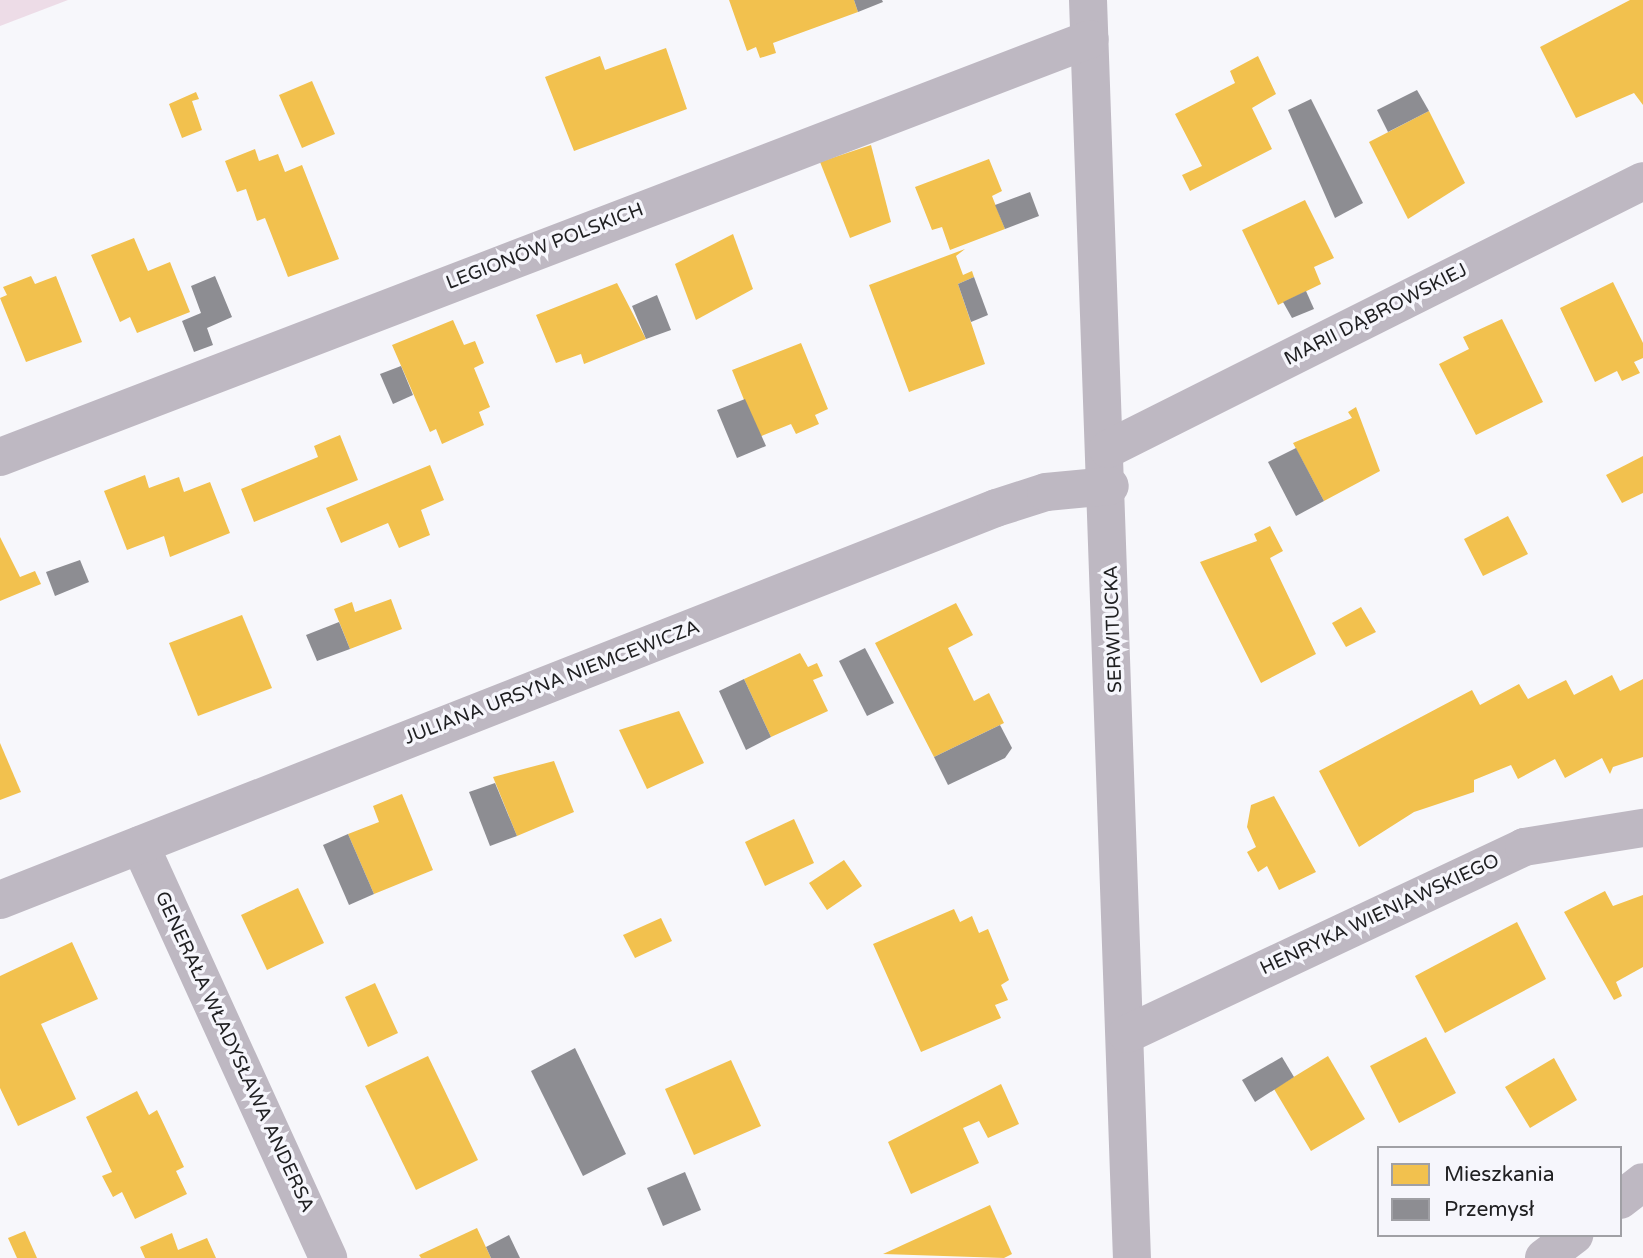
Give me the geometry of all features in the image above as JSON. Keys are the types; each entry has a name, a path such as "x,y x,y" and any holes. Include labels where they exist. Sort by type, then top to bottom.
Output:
{"street":[{"name":"SERWITUCKA","path":"1088,0 1110,486 1132,1258"},
{"name":"LEGIONÓW POLSKICH","path":"0,457 1090,39"},
{"name":"MARII DĄBROWSKIEJ","path":"1108,449 1643,181"},
{"name":"JULIANA URSYNA NIEMCEWICZA","path":"0,900 996,508 1046,492 1110,486"},
{"name":"HENRYKA WIENIAWSKIEGO","path":"1127,1034 1524,847 1643,828"},
{"name":"GENERAŁA WŁADYSŁAWA ANDERSA","path":"140,845 328,1258"},
{"path":"1622,1198 1643,1182"},
{"path":"1544,1258 1571,1237"}],"shaded area":[{"path":"0,0 68,0 0,26"}],"building: Mieszkania":[{"path":"729,0 854,0 858,12 773,43 776,53 760,58 756,47 747,51"},
{"path":"1630,0 1643,0 1643,105 1634,93 1576,118 1540,47"},
{"path":"666,48 687,109 574,151 545,77 600,56 605,70"},
{"path":"1258,56 1276,94 1252,108 1272,149 1190,191 1182,175 1202,166 1175,114 1235,83 1230,71"},
{"path":"312,81 335,134 302,148 279,95"},
{"path":"196,92 199,99 192,101 202,130 182,138 169,104"},
{"path":"1429,111 1465,183 1408,219 1369,142"},
{"path":"871,145 891,222 850,238 820,162"},
{"path":"255,149 259,161 278,154 285,172 302,165 339,259 288,277 265,218 257,221 246,189 237,192 225,161"},
{"path":"989,159 1002,191 992,196 1005,229 950,250 942,227 932,230 915,187"},
{"path":"1305,200 1334,258 1314,267 1321,284 1278,305 1242,230"},
{"path":"733,234 753,289 696,320 675,264"},
{"path":"134,238 148,271 170,262 190,312 137,333 130,317 120,322 91,255"},
{"path":"965,249 956,256 963,275 972,271 974,277 958,284 985,364 909,392 869,285"},
{"path":"31,276 35,284 56,276 82,342 26,362 0,298 7,295 3,287"},
{"path":"1613,282 1643,343 1643,358 1634,362 1640,373 1622,381 1617,371 1595,382 1560,308"},
{"path":"617,283 646,339 584,364 581,354 556,363 536,315"},
{"path":"1502,319 1543,402 1476,435 1439,364 1469,349 1463,337"},
{"path":"453,320 464,345 475,341 484,363 474,368 490,407 479,412 484,425 442,444 436,429 430,432 392,345"},
{"path":"801,343 828,409 815,415 819,424 796,434 791,424 759,437 732,370"},
{"path":"1356,407 1380,471 1324,501 1293,443 1352,418 1348,412"},
{"path":"340,435 358,480 254,522 241,489 318,457 314,446"},
{"path":"1643,456 1643,493 1622,503 1606,475"},
{"path":"430,465 444,500 421,510 430,535 399,548 388,523 341,543 326,508"},
{"path":"145,475 149,488 179,477 184,492 210,482 230,533 170,557 164,536 127,550 104,491"},
{"path":"1508,516 1528,554 1483,576 1464,539"},
{"path":"1270,526 1283,551 1270,558 1316,654 1261,683 1200,562 1257,541 1254,534"},
{"path":"0,537 20,577 35,571 41,584 0,601"},
{"path":"391,599 402,629 350,649 334,609 352,602 355,612"},
{"path":"956,603 973,635 948,648 974,701 989,693 1004,723 934,757 875,643"},
{"path":"1361,607 1376,632 1346,647 1332,623"},
{"path":"242,615 272,688 198,716 169,643"},
{"path":"800,653 808,667 817,663 823,676 813,680 828,711 771,737 744,679"},
{"path":"1612,675 1620,691 1643,679 1643,757 1613,767 1610,774 1602,758 1565,778 1555,759 1518,779 1511,765 1474,780 1474,792 1414,812 1359,847 1319,771 1472,690 1480,705 1519,684 1528,699 1566,680 1574,695"},
{"path":"679,711 704,763 647,789 619,730"},
{"path":"0,743 21,792 0,800"},
{"path":"554,761 574,812 517,836 493,777"},
{"path":"402,794 433,870 374,894 348,834 379,822 373,806"},
{"path":"1274,796 1316,872 1279,890 1267,866 1258,872 1247,852 1256,847 1247,827 1251,805"},
{"path":"794,819 814,863 765,886 745,842"},
{"path":"844,860 862,886 827,910 809,883"},
{"path":"298,888 324,943 267,970 241,915"},
{"path":"1605,891 1613,906 1643,895 1643,967 1616,982 1622,996 1614,1000 1564,912"},
{"path":"954,909 960,922 972,916 979,933 988,929 1009,980 1001,985 1008,1000 995,1005 1001,1018 921,1052 873,944"},
{"path":"661,918 672,941 635,958 623,935"},
{"path":"1517,922 1546,979 1445,1033 1415,976"},
{"path":"72,942 98,999 41,1024 76,1099 18,1126 0,1088 0,976"},
{"path":"375,983 398,1033 368,1047 345,997"},
{"path":"1426,1037 1456,1093 1399,1123 1370,1066"},
{"path":"428,1056 478,1160 416,1190 365,1086"},
{"path":"1328,1056 1365,1119 1311,1151 1274,1089"},
{"path":"1554,1058 1577,1100 1530,1128 1505,1087"},
{"path":"731,1060 761,1126 694,1155 665,1089"},
{"path":"1001,1084 1019,1124 988,1138 979,1121 963,1128 979,1163 911,1194 888,1142"},
{"path":"137,1091 149,1115 157,1110 184,1167 176,1171 187,1194 135,1219 122,1192 113,1197 102,1176 112,1172 86,1117"},
{"path":"990,1205 1012,1254 1004,1258 883,1254"},
{"path":"477,1228 491,1258 421,1258 419,1255"},
{"path":"25,1231 37,1258 17,1258 8,1238"},
{"path":"172,1233 178,1250 207,1238 216,1258 145,1258 140,1247"}],"building: Przemysł":[{"path":"854,0 882,0 883,2 858,12"},
{"path":"1417,90 1429,111 1388,132 1377,110"},
{"path":"1311,99 1363,203 1335,218 1288,110"},
{"path":"1030,192 1039,216 1005,229 995,205"},
{"path":"215,276 232,317 207,328 213,345 194,352 182,321 201,313 191,286"},
{"path":"974,277 988,315 971,322 958,284"},
{"path":"1306,291 1314,309 1292,318 1283,302"},
{"path":"657,295 671,330 646,339 632,306"},
{"path":"401,366 413,395 393,404 380,374"},
{"path":"745,399 766,446 737,458 717,410"},
{"path":"1296,448 1324,501 1296,516 1268,462"},
{"path":"80,560 89,582 55,596 46,572"},
{"path":"339,622 350,649 317,661 306,635"},
{"path":"865,648 894,703 867,716 839,661"},
{"path":"744,679 771,737 746,750 719,691"},
{"path":"1000,725 1012,748 1005,758 948,785 934,757"},
{"path":"495,783 517,836 490,846 469,792"},
{"path":"348,834 374,894 349,905 323,845"},
{"path":"575,1048 626,1154 583,1176 531,1071"},
{"path":"1282,1057 1294,1077 1255,1102 1242,1080"},
{"path":"685,1172 701,1210 663,1226 647,1188"},
{"path":"509,1235 520,1258 491,1258 486,1247"}]}
